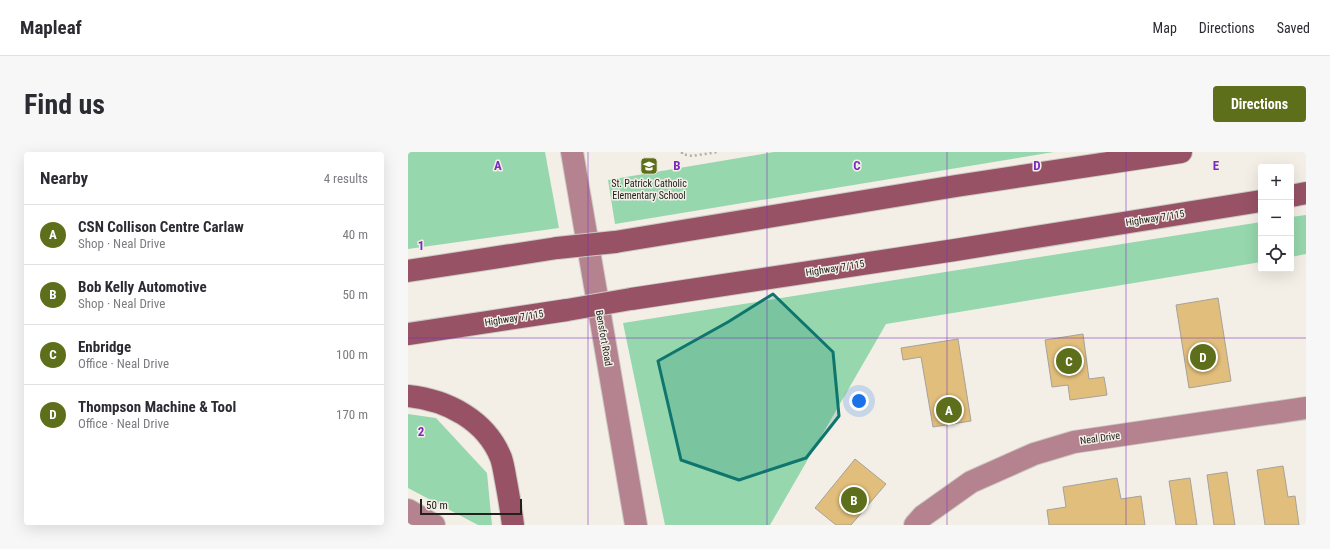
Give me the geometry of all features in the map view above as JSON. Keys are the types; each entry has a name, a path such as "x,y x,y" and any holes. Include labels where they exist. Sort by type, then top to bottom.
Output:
{"highway":[{"path":"408,271 557,248 615,242 956,186 1181,152"},
{"path":"1294,195 1306,193"},
{"name":"Highway 7/115","path":"408,334 955,250 1258,201"},
{"path":"408,396 440,402 456,410 478,425 491,439 501,459 509,495 513,525"}],"street":[{"name":"Bensfort Road","path":"572,152 636,525"},
{"name":"Neal Drive","path":"915,525 923,516 971,482 1034,454 1074,442 1306,408"},
{"path":"408,510 434,525"}],"path":[{"path":"682,152 682,154 692,156 718,152"}],"highlighted area":[{"path":"773,294 833,352 839,416 806,458 739,480 681,460 658,361 728,322"}],"green space":[{"path":"408,152 545,152 559,228 408,249"},
{"path":"774,152 1054,152 615,224 608,180"},
{"path":"1306,215 1306,254 1294,256 1294,236 1294,217"},
{"path":"1258,222 1258,262 886,324 770,525 665,525 623,323"},
{"path":"408,414 436,418 487,473 492,525 478,525 408,488"}],"building":[{"path":"1218,298 1231,381 1189,388 1176,305"},
{"path":"1083,334 1089,379 1104,377 1107,395 1070,400 1068,385 1052,387 1045,340"},
{"path":"958,339 971,421 933,427 921,357 903,360 901,348"},
{"path":"855,459 886,484 851,525 836,525 815,508"},
{"path":"1283,466 1288,497 1295,496 1299,525 1265,525 1257,470"},
{"path":"1227,472 1235,525 1214,525 1207,475"},
{"path":"1117,478 1121,499 1141,496 1145,525 1049,525 1047,510 1066,507 1063,487"},
{"path":"1190,478 1197,525 1176,525 1169,481"}],"place":[{"name":"St. Patrick Catholic Elementary School","path":"649,166"},
{"name":"Thompson Machine & Tool","path":"1203,357"},
{"name":"Enbridge","path":"1069,361"},
{"name":"CSN Collison Centre Carlaw","path":"949,410"},
{"name":"Bob Kelly Automotive","path":"854,500"}]}
